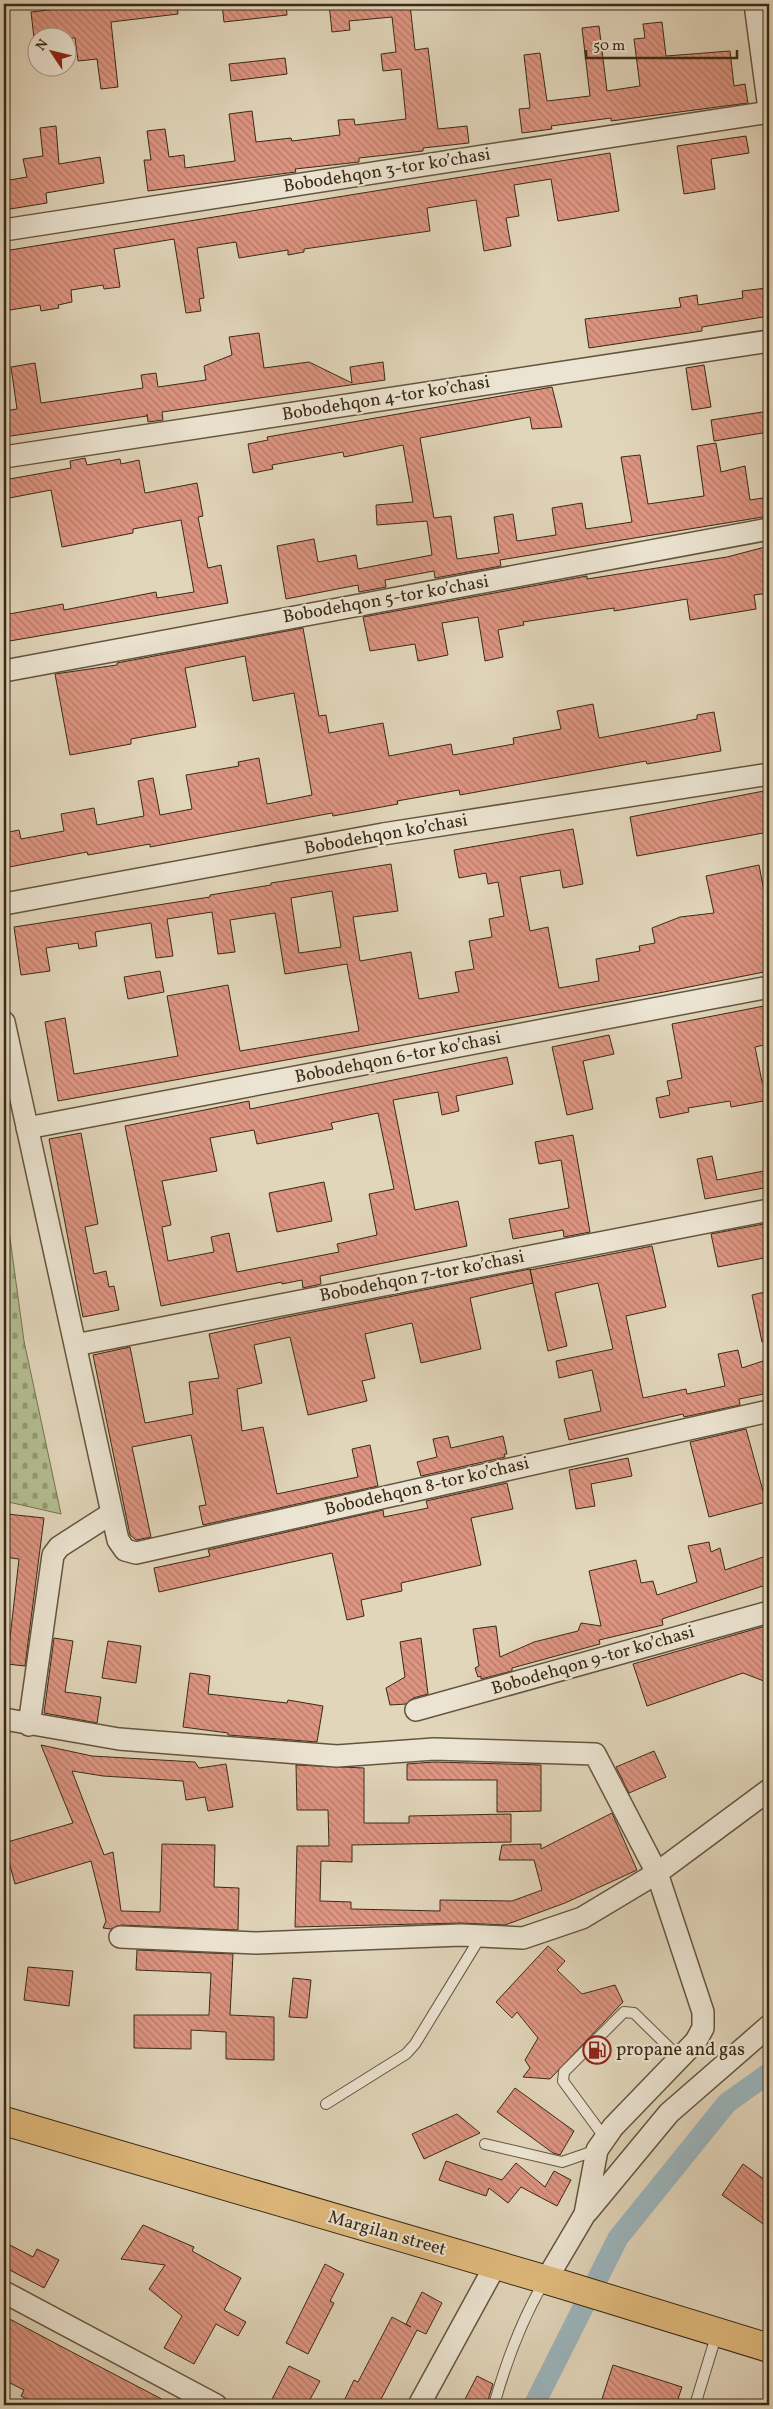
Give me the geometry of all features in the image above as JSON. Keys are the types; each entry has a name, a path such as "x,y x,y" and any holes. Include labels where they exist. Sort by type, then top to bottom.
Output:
{"main road":[{"name":"Margilan street","path":"4,2121 555,2282 769,2348"}],"street":[{"path":"755,4 769,111"},
{"name":"Bobodehqon 3-tor koʼchasi","path":"4,230 769,111"},
{"name":"Bobodehqon 4-tor koʼchasi","path":"4,457 769,340"},
{"name":"Bobodehqon 5-tor koʼchasi","path":"4,671 769,529"},
{"name":"Bobodehqon koʼchasi","path":"4,904 383,834 769,774"},
{"name":"Bobodehqon 6-tor koʼchasi","path":"27,1128 769,987"},
{"name":"Bobodehqon 8-tor koʼchasi","path":"4,1022 118,1540 125,1550 136,1553 769,1410"},
{"name":"Bobodehqon 7-tor koʼchasi","path":"75,1345 769,1210"},
{"path":"29,1725 53,1555 59,1548 112,1513"},
{"name":"Bobodehqon 9-tor koʼchasi","path":"416,1710 769,1612"},
{"path":"4,1719 29,1725 119,1739 338,1756 434,1749 595,1754 657,1873 703,2012 703,2028 696,2041 613,2127 601,2144 586,2214 555,2282"},
{"path":"120,1937 257,1943 461,1935 523,1938 582,1918 657,1873 769,1790"},
{"path":"586,2214 669,2113 769,2026"},
{"path":"419,2405 495,2266"},
{"path":"4,2292 216,2405"}],"lane":[{"path":"326,2104 406,2054 415,2044 482,1936"},
{"path":"485,2144 562,2162 601,2144 562,2081 564,2072 624,2012 634,2013 680,2058"},
{"path":"494,2405 504,2370 529,2308 555,2282"},
{"path":"694,2405 717,2332"}],"green space":[{"path":"4,1194 24,1341 61,1514 4,1501"}],"building":[{"path":"102,4 177,4 178,14 111,22 118,87 101,89 97,59 78,61 78,28 33,28 31,12"},
{"path":"222,4 286,4 287,15 224,22"},
{"path":"329,4 410,4 415,50 428,48 438,129 467,126 469,143 423,148 423,151 359,158 359,162 295,169 296,172 148,191 144,160 151,160 147,131 165,129 169,157 184,155 185,168 235,161 229,114 252,111 256,142 291,138 292,141 340,135 338,120 354,119 355,125 406,119 401,69 383,71 381,54 396,52 392,17 349,21 350,30 332,32"},
{"path":"662,22 666,56 730,51 734,86 745,84 748,103 611,121 611,118 551,126 552,129 522,133 519,109 530,108 524,55 540,53 547,101 590,96 582,28 599,26 607,91 640,86 634,39 645,38 643,24"},
{"path":"285,58 287,74 231,81 229,64"},
{"path":"56,126 59,164 100,157 104,183 46,193 47,203 4,210 4,181 27,177 23,159 43,156 40,128"},
{"path":"746,136 749,153 711,159 715,189 684,194 677,146"},
{"path":"610,153 619,211 558,221 551,179 514,185 519,216 506,218 511,246 484,251 476,200 427,208 430,231 304,249 304,252 288,255 288,250 239,258 236,242 197,248 204,298 199,299 201,311 186,313 174,239 114,249 120,287 104,289 103,285 71,290 72,302 58,305 59,308 41,311 40,305 4,311 4,251"},
{"path":"767,288 769,316 702,327 702,331 589,348 585,319 681,307 679,298 697,295 698,305 743,298 742,291"},
{"path":"259,333 264,368 309,362 352,383 350,367 383,362 385,380 162,412 163,420 148,422 147,414 147,416 4,437 4,411 17,409 11,367 35,363 41,403 143,388 141,375 156,373 158,387 206,380 204,366 232,355 229,337"},
{"path":"704,365 711,407 692,410 686,368"},
{"path":"552,387 562,427 532,429 530,417 420,438 434,518 451,516 457,559 499,553 494,517 513,514 517,541 556,535 552,508 582,503 586,529 632,522 621,457 640,455 648,504 704,496 697,446 716,443 721,472 745,466 750,500 769,497 769,516 500,560 501,566 435,578 434,571 385,580 386,587 359,592 358,585 286,599 277,546 314,539 318,562 356,555 358,569 432,555 427,521 377,525 376,505 413,502 403,445 344,457 343,452 272,465 273,469 253,473 248,444 268,440 267,437"},
{"path":"769,411 769,432 714,441 711,420"},
{"path":"85,458 87,465 120,459 121,464 139,460 145,493 197,483 203,516 198,517 208,568 221,565 228,603 4,642 4,615 63,604 64,610 156,592 157,598 194,592 181,520 133,529 133,533 62,547 51,490 4,499 4,480 71,468 70,461"},
{"path":"769,546 769,593 754,595 756,609 690,620 687,599 614,611 614,608 523,622 524,625 498,630 503,657 485,661 478,617 442,623 448,655 418,661 415,644 370,651 363,617 587,576 587,579 727,557"},
{"path":"303,628 319,716 326,715 329,733 383,723 389,756 451,744 453,755 514,744 513,738 561,729 557,711 593,704 599,738 697,719 697,715 714,712 721,751 647,764 646,761 460,795 459,790 397,801 398,804 333,816 332,813 150,847 150,844 88,855 87,852 4,868 4,833 19,830 21,839 64,831 61,814 94,808 97,825 144,816 138,781 153,778 160,815 192,809 186,775 239,766 238,762 259,758 267,804 312,795 294,693 253,701 245,656 185,668 196,727 131,739 131,744 70,755 55,674 117,665 117,663"},
{"path":"769,790 769,832 637,856 630,817"},
{"path":"573,829 583,884 563,888 560,870 520,877 530,931 548,927 559,988 599,981 596,959 640,951 639,946 655,943 652,928 680,917 714,913 706,876 759,865 769,917 769,971 664,992 58,1101 45,1022 65,1018 74,1074 178,1056 167,996 228,985 240,1051 359,1031 347,964 285,974 275,913 230,920 235,952 218,954 212,912 167,919 173,956 156,958 151,923 95,932 97,946 79,949 78,943 46,948 50,971 21,975 14,927 210,897 210,895 271,885 271,883 391,864 398,911 353,917 360,961 411,952 419,999 459,992 455,972 474,969 469,941 492,937 489,919 504,916 498,882 488,884 486,873 459,878 454,850","holes":["332,891 341,947 299,953 291,898"]},
{"path":"160,971 164,992 128,999 124,977"},
{"path":"769,1005 769,1044 755,1047 762,1082 769,1080 769,1100 731,1107 730,1101 688,1108 689,1112 660,1118 656,1098 670,1095 667,1081 682,1078 672,1024"},
{"path":"609,1035 614,1054 583,1061 593,1109 567,1115 552,1047"},
{"path":"507,1057 513,1084 456,1096 459,1111 442,1115 438,1092 393,1100 415,1210 458,1201 467,1246 320,1276 321,1284 303,1288 302,1280 282,1284 282,1282 161,1306 125,1126 249,1101 250,1109","holes":["378,1113 394,1189 369,1194 377,1235 337,1244 339,1252 237,1272 229,1233 211,1237 214,1252 168,1261 162,1227 171,1225 162,1181 217,1171 210,1138 254,1130 257,1144 333,1129 331,1123"]},
{"path":"81,1133 98,1224 85,1227 94,1274 106,1271 109,1287 114,1286 119,1310 83,1317 49,1139"},
{"path":"573,1135 590,1232 564,1237 563,1230 513,1239 509,1219 569,1208 561,1160 539,1164 535,1142"},
{"path":"712,1156 717,1180 769,1170 769,1187 705,1199 697,1159"},
{"path":"324,1182 332,1221 277,1232 269,1193"},
{"path":"769,1223 769,1257 718,1267 711,1234"},
{"path":"652,1246 666,1307 626,1316 643,1398 686,1389 687,1394 725,1386 718,1354 738,1350 742,1368 763,1361 769,1383 769,1393 739,1399 740,1405 684,1417 683,1414 569,1440 564,1419 601,1411 592,1370 559,1378 556,1361 613,1349 598,1283 555,1293 567,1346 548,1351 530,1270"},
{"path":"530,1269 533,1283 470,1298 481,1349 421,1363 412,1323 365,1334 375,1378 362,1381 367,1401 308,1415 290,1337 254,1345 262,1383 237,1389 242,1431 263,1427 277,1494 358,1477 352,1449 370,1445 378,1486 203,1525 199,1506 206,1505 191,1435 132,1447 151,1537 136,1540 130,1535 93,1355 130,1347 145,1423 193,1414 189,1382 219,1378 209,1334"},
{"path":"769,1291 769,1341 762,1342 752,1295"},
{"path":"746,1429 766,1502 709,1517 690,1442"},
{"path":"448,1436 451,1448 503,1436 507,1454 504,1454 505,1457 421,1476 417,1462 437,1457 433,1439"},
{"path":"628,1458 632,1476 591,1484 595,1506 576,1509 569,1470"},
{"path":"507,1483 513,1509 471,1518 481,1565 401,1583 402,1591 361,1600 364,1616 347,1620 332,1553 159,1592 154,1568 210,1556 208,1550 383,1510 384,1517 428,1508 426,1501"},
{"path":"7,1514 44,1518 25,1666 7,1664 19,1559 4,1557"},
{"path":"709,1542 711,1552 720,1548 725,1570 769,1555 769,1584 662,1619 663,1625 599,1640 600,1644 512,1668 512,1671 481,1679 481,1676 478,1677 475,1668 479,1666 473,1629 496,1626 500,1657 534,1642 578,1631 581,1623 601,1626 589,1571 636,1560 641,1583 653,1581 657,1595 697,1582 688,1546"},
{"path":"769,1625 769,1683 743,1673 647,1706 633,1664"},
{"path":"54,1638 73,1641 65,1692 101,1697 97,1723 44,1713"},
{"path":"421,1638 428,1694 413,1698 406,1704 390,1705 386,1688 405,1677 400,1642"},
{"path":"108,1641 141,1646 136,1683 102,1678"},
{"path":"190,1673 210,1676 208,1694 287,1703 288,1700 323,1706 317,1742 228,1735 228,1733 183,1727"},
{"path":"41,1745 92,1756 195,1762 199,1768 226,1764 233,1807 208,1811 205,1797 186,1800 183,1781 103,1776 72,1771 104,1855 113,1852 121,1911 160,1912 162,1844 215,1845 214,1887 239,1888 238,1930 121,1925 111,1929 103,1928 106,1921 91,1861 15,1884 4,1843 73,1823"},
{"path":"654,1751 666,1777 629,1793 616,1767"},
{"path":"434,1762 541,1765 541,1811 497,1812 497,1780 407,1780 407,1764"},
{"path":"296,1765 364,1768 364,1823 409,1823 409,1816 511,1814 511,1842 352,1845 352,1862 321,1861 320,1901 351,1902 351,1909 440,1911 440,1900 512,1901 542,1890 534,1860 499,1860 502,1845 541,1844 541,1849 612,1813 637,1870 565,1903 505,1925 461,1923 295,1927 297,1846 329,1846 328,1810 297,1810"},
{"path":"548,1946 565,1961 557,1970 582,1994 615,1985 623,2002 550,2079 523,2077 530,2068 525,2060 538,2038 517,2012 512,2018 496,2002"},
{"path":"137,1950 233,1954 230,2015 274,2017 274,2060 226,2059 226,2032 191,2030 191,2049 134,2048 134,2015 209,2015 211,1973 136,1970"},
{"path":"28,1967 73,1971 69,2006 24,2000"},
{"path":"293,1978 311,1980 307,2018 289,2017"},
{"path":"515,2088 574,2131 560,2155 553,2153 497,2112"},
{"path":"457,2114 480,2133 424,2159 412,2134"},
{"path":"446,2161 502,2180 516,2163 545,2187 554,2171 571,2180 557,2206 521,2187 508,2203 489,2188 486,2196 439,2180"},
{"path":"743,2164 769,2183 769,2228 722,2195"},
{"path":"143,2225 194,2247 192,2251 241,2278 224,2310 246,2322 238,2336 216,2324 194,2364 164,2348 182,2316 149,2289 165,2265 121,2259"},
{"path":"4,2242 33,2257 37,2249 59,2260 44,2288 4,2267"},
{"path":"325,2264 344,2274 330,2301 334,2303 308,2354 286,2343"},
{"path":"422,2292 442,2303 426,2334 417,2330 378,2405 342,2405 354,2380 358,2382 392,2317 411,2327 406,2324"},
{"path":"4,2316 173,2405 38,2405 21,2396 24,2390 4,2380"},
{"path":"613,2365 682,2387 676,2405 600,2405"},
{"path":"289,2366 320,2381 307,2405 269,2405"},
{"path":"477,2376 493,2384 486,2405 462,2405"}],"waterway":[{"path":"534,2405 618,2238 727,2103 769,2073"}],"place":[{"name":"propane and gas","path":"597,2050"}]}
